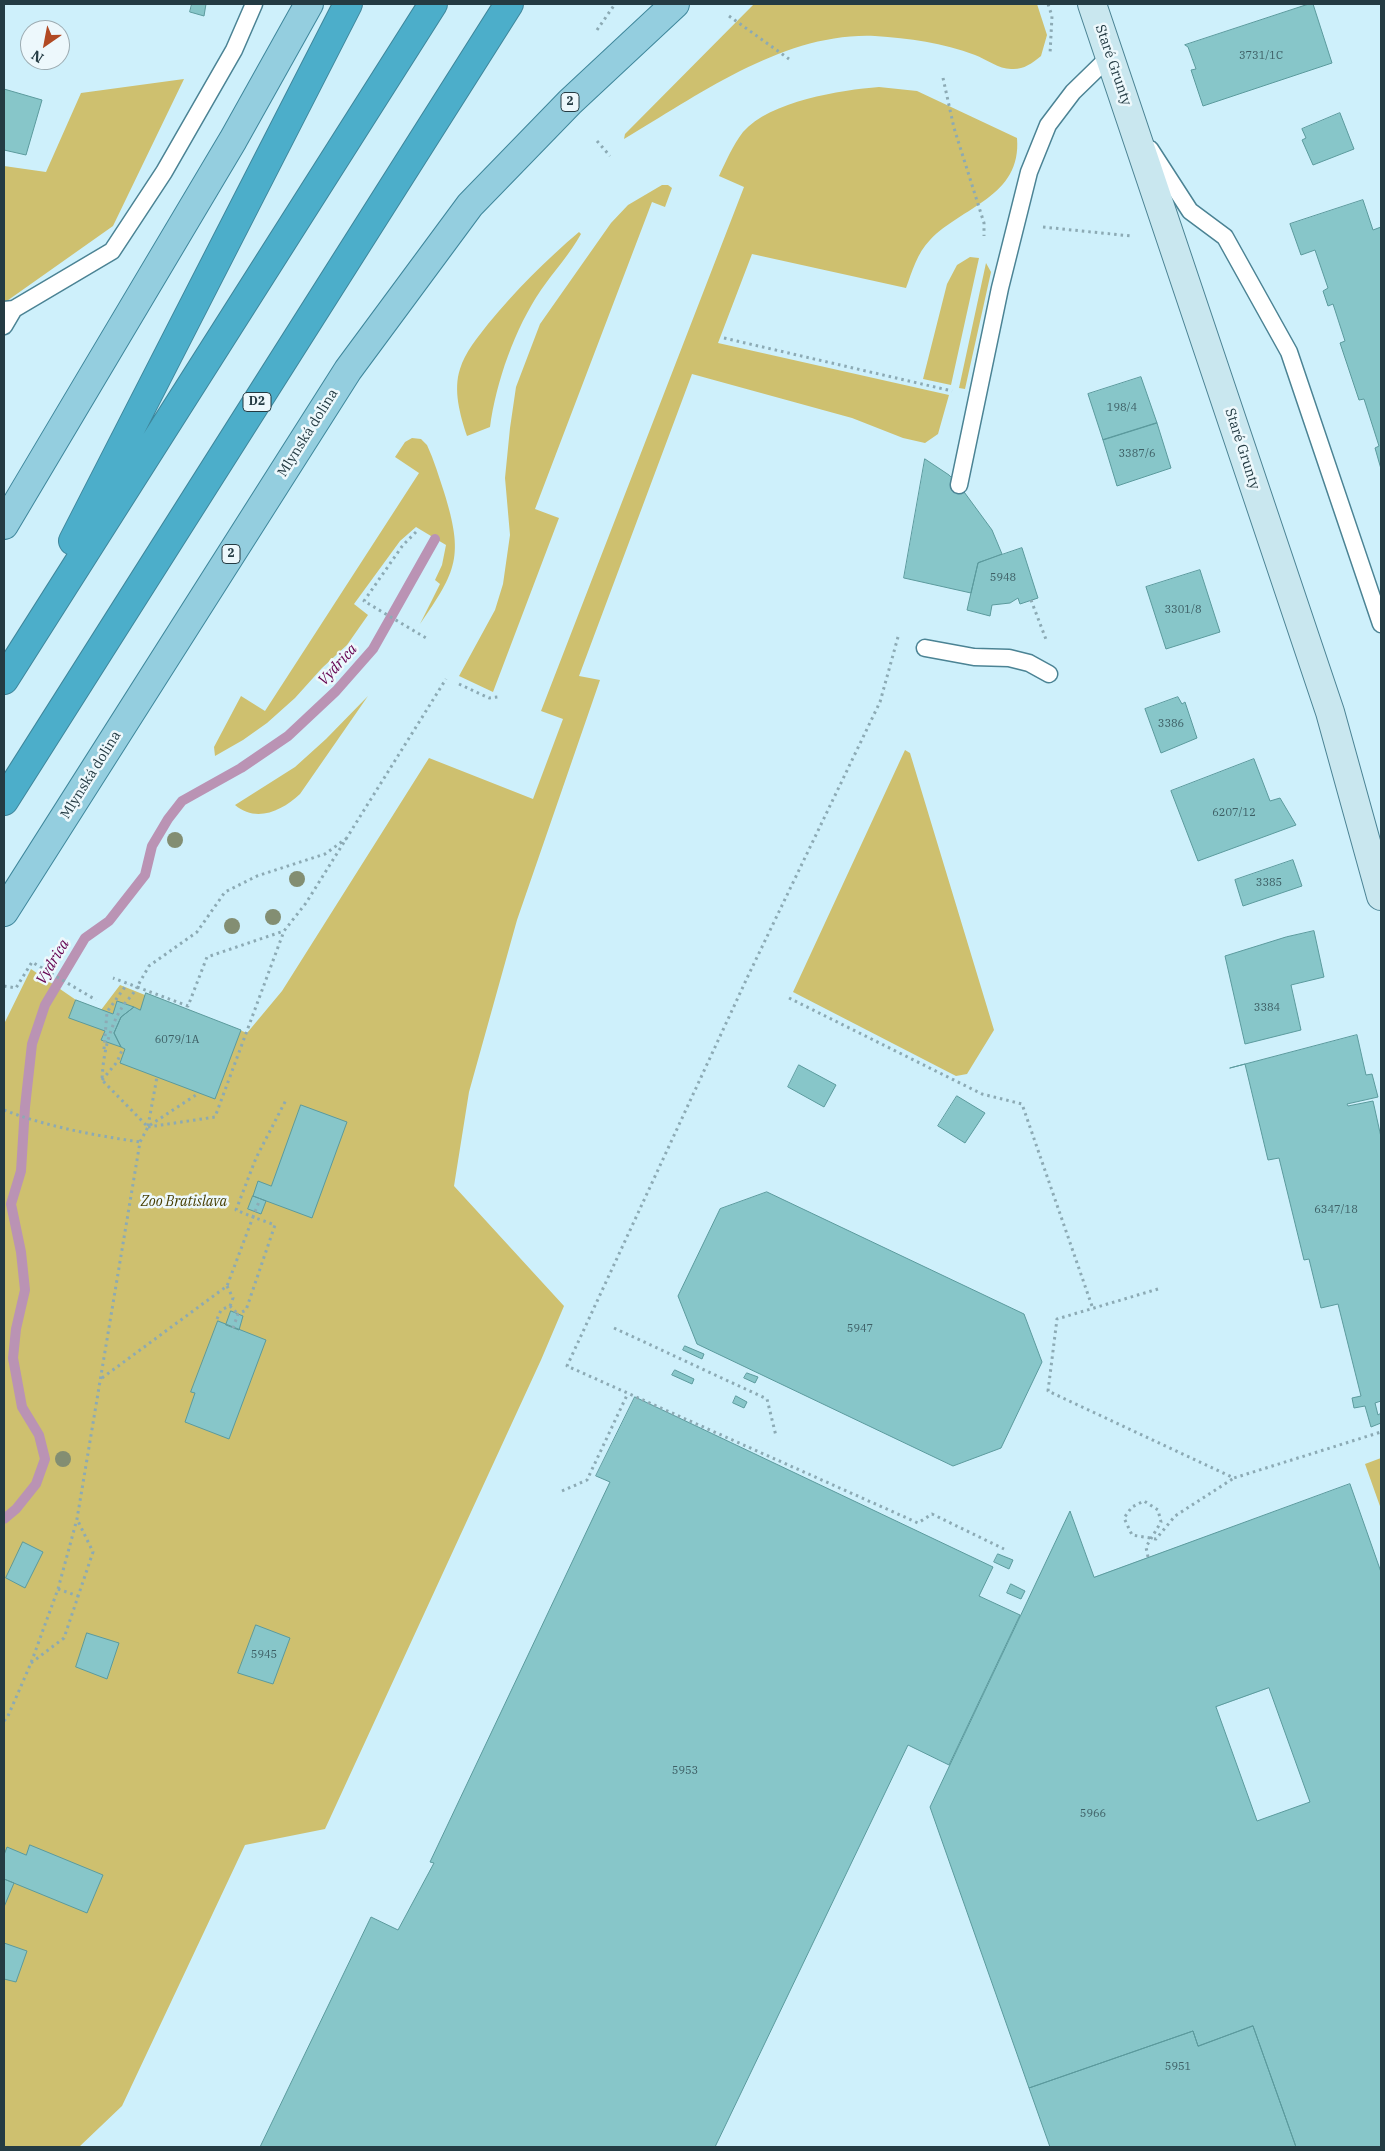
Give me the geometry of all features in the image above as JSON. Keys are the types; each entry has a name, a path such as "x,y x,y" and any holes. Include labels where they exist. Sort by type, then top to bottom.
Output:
{"highway":[{"path":"4,675 348,4"},
{"path":"4,680 433,4"},
{"name":"D2","path":"4,801 509,4"}],"main road":[{"path":"4,525 228,148 309,4"},
{"name":"Mlynská dolina","path":"4,912 354,362 470,205 570,102 675,4"}],"street":[{"name":"Staré Grunty","path":"1092,4 1330,712 1381,896"}],"lane":[{"path":"4,326 9,310 112,251 164,172 234,50 254,4"},
{"path":"960,485 1000,288 1029,172 1048,125 1073,92 1110,56"},
{"path":"1133,124 1190,211 1225,236 1289,352 1381,624"},
{"path":"925,648 974,657 1009,658 1029,662 1049,674"}],"path":[{"path":"1048,4 1052,16 1050,54"},
{"path":"729,16 789,59"},
{"path":"943,78 954,128 984,223"},
{"path":"597,141 610,156"},
{"path":"1043,227 1131,236"},
{"path":"724,338 954,392"},
{"path":"416,532 403,545 364,601 426,638"},
{"path":"1031,600 1052,656 1049,674"},
{"path":"898,637 880,702 748,976 567,1366 918,1522 932,1514 1004,1549"},
{"path":"148,1126 215,1117 284,931 306,903 446,679"},
{"path":"459,684 489,698 498,697"},
{"path":"103,1056 121,1009 149,966 197,932 225,892 257,876 325,854 347,838"},
{"path":"113,978 188,1006 207,956 284,931"},
{"path":"4,986 16,988 32,962 96,1000"},
{"path":"127,984 107,1012 102,1080 148,1126"},
{"path":"789,998 982,1094 1022,1104 1092,1309"},
{"path":"102,1080 117,1062 123,1048"},
{"path":"4,1721 8,1716 31,1663 58,1589 77,1518 102,1378 140,1142 148,1126 156,1077"},
{"path":"148,1126 199,1093"},
{"path":"233,1328 238,1314 246,1310 274,1225 236,1210 256,1158 286,1100"},
{"path":"4,1110 77,1133 140,1142"},
{"path":"102,1378 227,1286 260,1199"},
{"path":"227,1286 232,1298 230,1306"},
{"path":"1158,1289 1057,1320 1048,1391 1234,1478"},
{"path":"230,1306 238,1314"},
{"path":"217,1319 221,1310 230,1306"},
{"path":"614,1328 767,1399 776,1436"},
{"path":"562,1491 587,1480 628,1393"},
{"path":"1148,1558 1146,1547 1151,1539 1156,1530 1161,1522 1158,1510 1144,1501 1132,1507 1124,1518 1132,1535 1148,1538 1156,1539 1175,1516 1234,1478 1381,1432"},
{"path":"31,1663 64,1638 93,1552 77,1518"},
{"path":"58,1589 78,1596"}],"green space":[{"path":"754,4 1037,4 1047,35 1041,56 1034,62 1019,69 1006,69 951,47 900,38 875,36 841,37 808,44 775,55 712,86 624,139 625,134"},
{"path":"184,79 113,226 4,303 4,166 46,172 81,93"},
{"name":"Zoo Bratislava","path":"879,87 917,91 1017,138 1016,158 1010,174 1000,188 987,199 943,229 925,245 918,257 906,288 752,254 718,343 949,395 938,434 925,443 903,438 852,418 692,374 579,676 600,680 517,920 469,1092 454,1186 564,1306 541,1360 325,1829 245,1845 122,2106 79,2147 4,2147 4,1024 31,969 76,1000 101,1010 120,985 145,995 146,993 247,1033 282,991 429,758 533,799 563,719 541,711 744,187 719,176 727,159 743,132 755,121 770,112 826,94"},
{"path":"662,185 668,185 672,188 665,207 652,202 535,509 559,518 493,692 459,676 495,610 503,584 510,535 505,478 516,387 540,324 611,223 628,205"},
{"path":"579,232 581,234 577,241 541,290 515,338 502,374 490,427 467,436 457,394 458,377 465,357 480,334 509,299 543,264"},
{"path":"970,257 979,258 951,385 923,379 947,284 957,265"},
{"path":"986,263 991,272 965,389 959,388"},
{"path":"412,438 421,439 427,445 444,492 454,532 455,548 453,562 442,590 420,624 440,584 435,580 442,565 446,545 416,527 400,541 354,604 368,615 347,645 322,668 295,698 267,723 215,756 214,747 241,696 265,711 419,473 395,457 405,442"},
{"path":"368,696 300,794 293,800 277,810 260,814 251,813 235,805 295,767 326,739"},
{"path":"905,750 910,753 994,1030 967,1074 956,1076 793,992"},
{"path":"1381,1458 1381,1509 1365,1464"}],"building":[{"path":"192,4 206,4 204,16 190,12"},
{"path":"1313,4 1332,63 1203,106 1191,70 1196,69 1188,47 1185,45"},
{"path":"4,89 42,100 26,155 4,150"},
{"path":"1340,113 1354,149 1313,165 1302,140 1306,138 1302,129"},
{"path":"1363,200 1373,230 1381,227 1381,469 1375,448 1379,446 1364,399 1359,400 1340,343 1345,341 1333,304 1328,306 1323,291 1328,288 1315,250 1301,255 1290,224"},
{"path":"1141,377 1157,423 1103,440 1088,394"},
{"path":"1157,423 1171,468 1117,486 1103,440"},
{"path":"925,459 949,475 959,485 992,530 1002,554 978,563 971,593 904,578"},
{"path":"1022,548 1038,598 1020,604 1018,598 1010,603 992,605 990,616 967,610 978,563"},
{"path":"1200,570 1220,632 1166,649 1146,587"},
{"path":"1178,697 1182,704 1185,702 1197,738 1161,753 1145,709"},
{"path":"1254,759 1270,801 1280,798 1296,825 1198,861 1171,791"},
{"path":"1293,860 1302,886 1243,906 1235,880"},
{"path":"1314,931 1324,977 1291,985 1301,1030 1245,1044 1225,956 1286,937"},
{"path":"146,993 241,1030 215,1099 120,1063 125,1049 121,1047 114,1033 121,1017 134,1007 140,1010"},
{"path":"76,1000 113,1014 117,1001 134,1007 121,1017 114,1033 121,1047 101,1040 105,1031 69,1018"},
{"path":"1357,1035 1366,1075 1372,1074 1378,1097 1347,1104 1348,1106 1373,1101 1381,1137 1381,1401 1375,1403 1378,1415 1381,1413 1381,1423 1371,1427 1365,1406 1354,1408 1352,1398 1361,1396 1338,1304 1321,1308 1309,1259 1304,1260 1279,1158 1268,1160 1245,1064"},
{"path":"799,1065 836,1085 824,1107 788,1087"},
{"path":"957,1096 985,1113 965,1143 938,1126"},
{"path":"301,1105 347,1122 312,1218 253,1196 258,1181 271,1186"},
{"path":"767,1192 1024,1314 1042,1362 1001,1448 953,1466 697,1344 678,1296 720,1209"},
{"path":"253,1196 266,1201 261,1214 248,1209"},
{"path":"231,1311 243,1316 239,1330 226,1325"},
{"path":"218,1321 266,1340 229,1439 185,1422 195,1393 191,1392"},
{"path":"685,1346 704,1354 702,1359 683,1350"},
{"path":"675,1370 694,1379 692,1384 672,1375"},
{"path":"747,1373 758,1377 755,1383 744,1378"},
{"path":"736,1396 747,1402 744,1408 733,1403"},
{"path":"635,1397 993,1567 979,1596 1020,1615 949,1765 908,1745 715,2147 260,2147 371,1917 398,1930 434,1863 430,1862 610,1482 596,1476"},
{"path":"1350,1484 1381,1572 1381,2147 1296,2147 1253,2026 1198,2046 1193,2031 1029,2088 930,1807 1070,1511 1094,1577","holes":["1269,1688 1310,1802 1257,1821 1216,1707"]},
{"path":"23,1542 43,1552 25,1588 6,1578"},
{"path":"998,1554 1013,1560 1009,1569 994,1562"},
{"path":"1011,1584 1025,1591 1021,1599 1007,1593"},
{"path":"256,1625 290,1638 273,1684 238,1673"},
{"path":"87,1633 119,1643 107,1679 76,1667"},
{"path":"30,1845 103,1875 87,1913 4,1879 4,1855 7,1847 26,1855"},
{"path":"4,1879 14,1883 4,1907"},
{"path":"4,1943 27,1951 16,1982 4,1979"},
{"path":"1253,2026 1296,2147 1050,2147 1029,2088 1193,2031 1198,2046"}],"waterway":[{"name":"Vydrica","path":"4,1519 16,1509 36,1484 45,1459 39,1435 22,1407 13,1358 16,1329 25,1290 21,1252 11,1204 21,1171 25,1107 32,1044 45,1005 85,938 109,921 145,875 152,846 168,819 182,801 241,768 288,736 336,691 373,649 435,539"}]}
